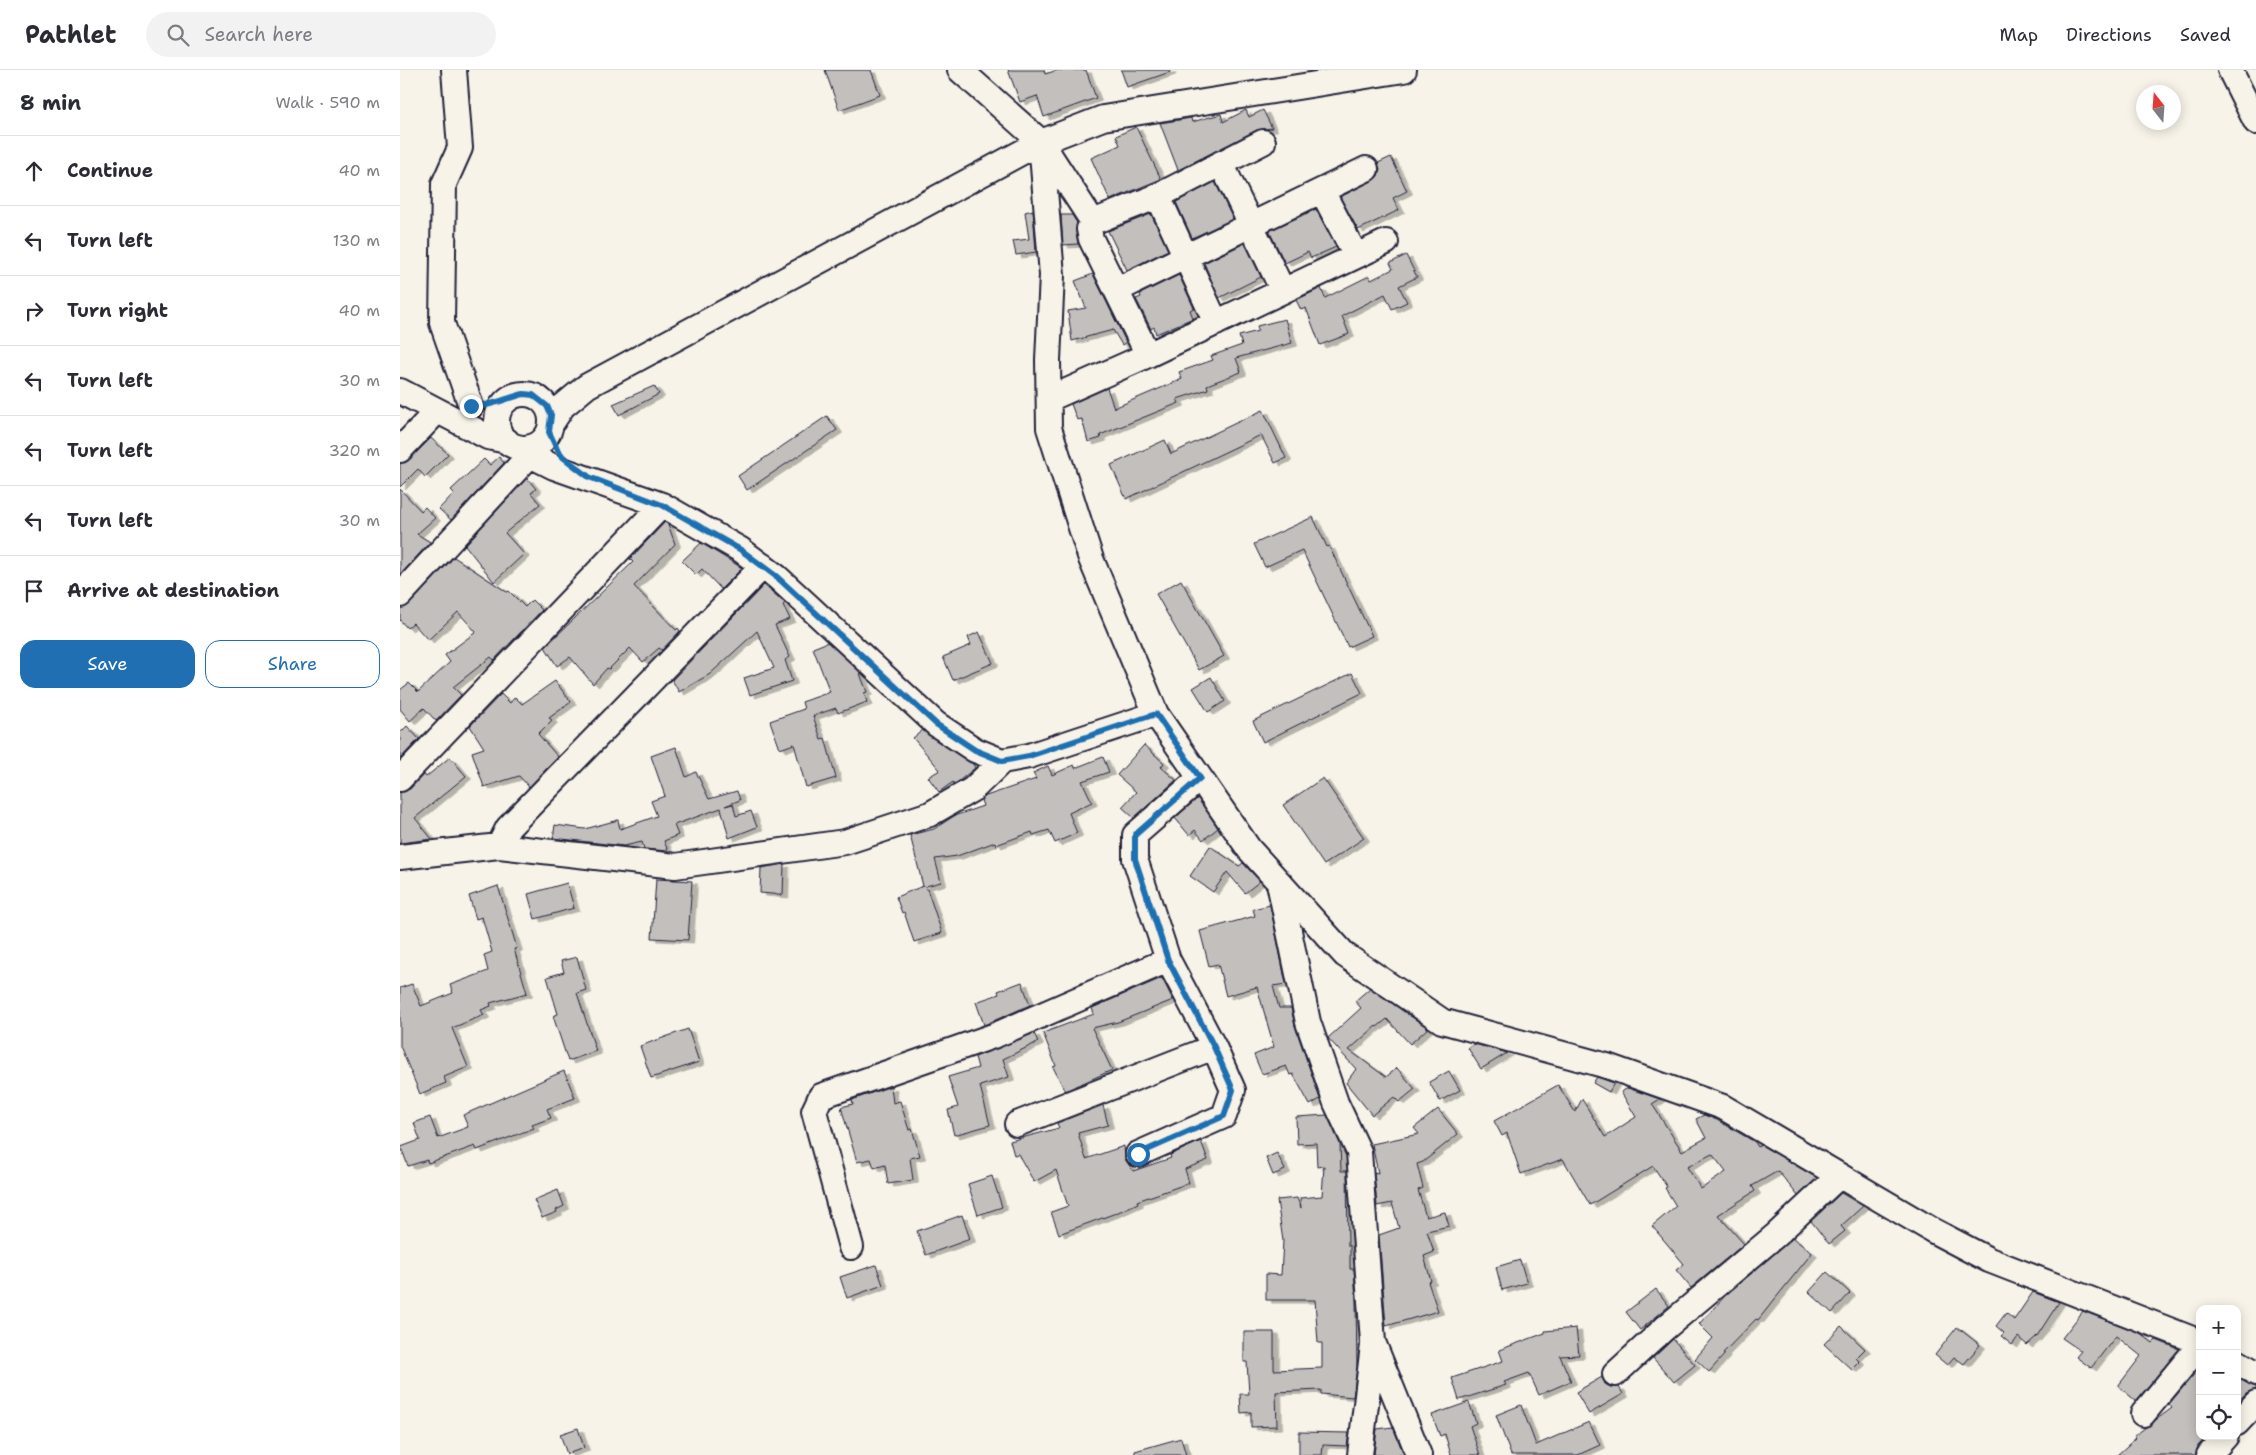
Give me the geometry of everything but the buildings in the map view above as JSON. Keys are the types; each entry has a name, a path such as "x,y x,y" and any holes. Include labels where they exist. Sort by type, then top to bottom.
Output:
{"street":[{"path":"454,70 460,148 444,184 442,323 471,406"},
{"path":"960,70 1041,142 1093,222"},
{"path":"400,391 488,437 520,448 538,444 563,406 587,386 1041,142 1103,118 1404,70"},
{"path":"2230,70 2256,122"},
{"path":"1041,142 1052,274 1048,360 1049,428 1091,559 1156,714 1249,849 1345,955 1442,1021 1607,1066 1723,1107 1932,1230 1989,1260 2196,1342"},
{"path":"1148,355 1090,239 1090,229 1093,222 1158,196 1263,142"},
{"path":"1221,163 1283,291"},
{"path":"1117,290 1366,169"},
{"path":"1322,191 1356,256"},
{"path":"1158,196 1216,323"},
{"path":"1049,399 1148,355 1386,242"},
{"path":"430,407 480,406 507,401 524,394 533,395 570,391 587,386"},
{"path":"533,395 547,406 551,415 550,428 563,457 589,477"},
{"path":"507,401 498,417 501,434 520,448 554,467 589,477 662,505 741,550 777,577 936,724 975,750 1002,761 1029,756 1156,714"},
{"path":"400,450 430,407"},
{"path":"400,595 520,448"},
{"path":"400,779 662,505"},
{"path":"498,846 508,828 762,566"},
{"path":"400,857 498,846 675,866 846,842 930,814 973,789 1002,761"},
{"path":"1138,1154 1224,1116 1233,1090 1214,1047 1168,960 1135,859 1135,835 1200,778"},
{"path":"1279,882 1308,1022 1336,1103 1359,1152 1373,1342 1360,1455"},
{"path":"852,1247 814,1111 821,1096 996,1035 1168,960"},
{"path":"1017,1124 1214,1047"},
{"path":"1615,1374 1665,1328 1776,1235 1839,1176"},
{"path":"1373,1342 1419,1455"},
{"path":"2142,1414 2196,1349"},
{"path":"2241,1364 2256,1373"},
{"path":"2241,1420 2256,1403"},
{"path":"2209,1455 2222,1440"}],"route":[{"path":"471,406 507,401 514,396 524,394 533,395 541,400 547,406 551,415 549,432 563,457 589,477 662,505 741,550 777,577 936,724 975,750 1002,761 1029,756 1156,714 1200,778 1135,835 1135,859 1168,960 1214,1047 1233,1090 1224,1116 1138,1154"}]}
